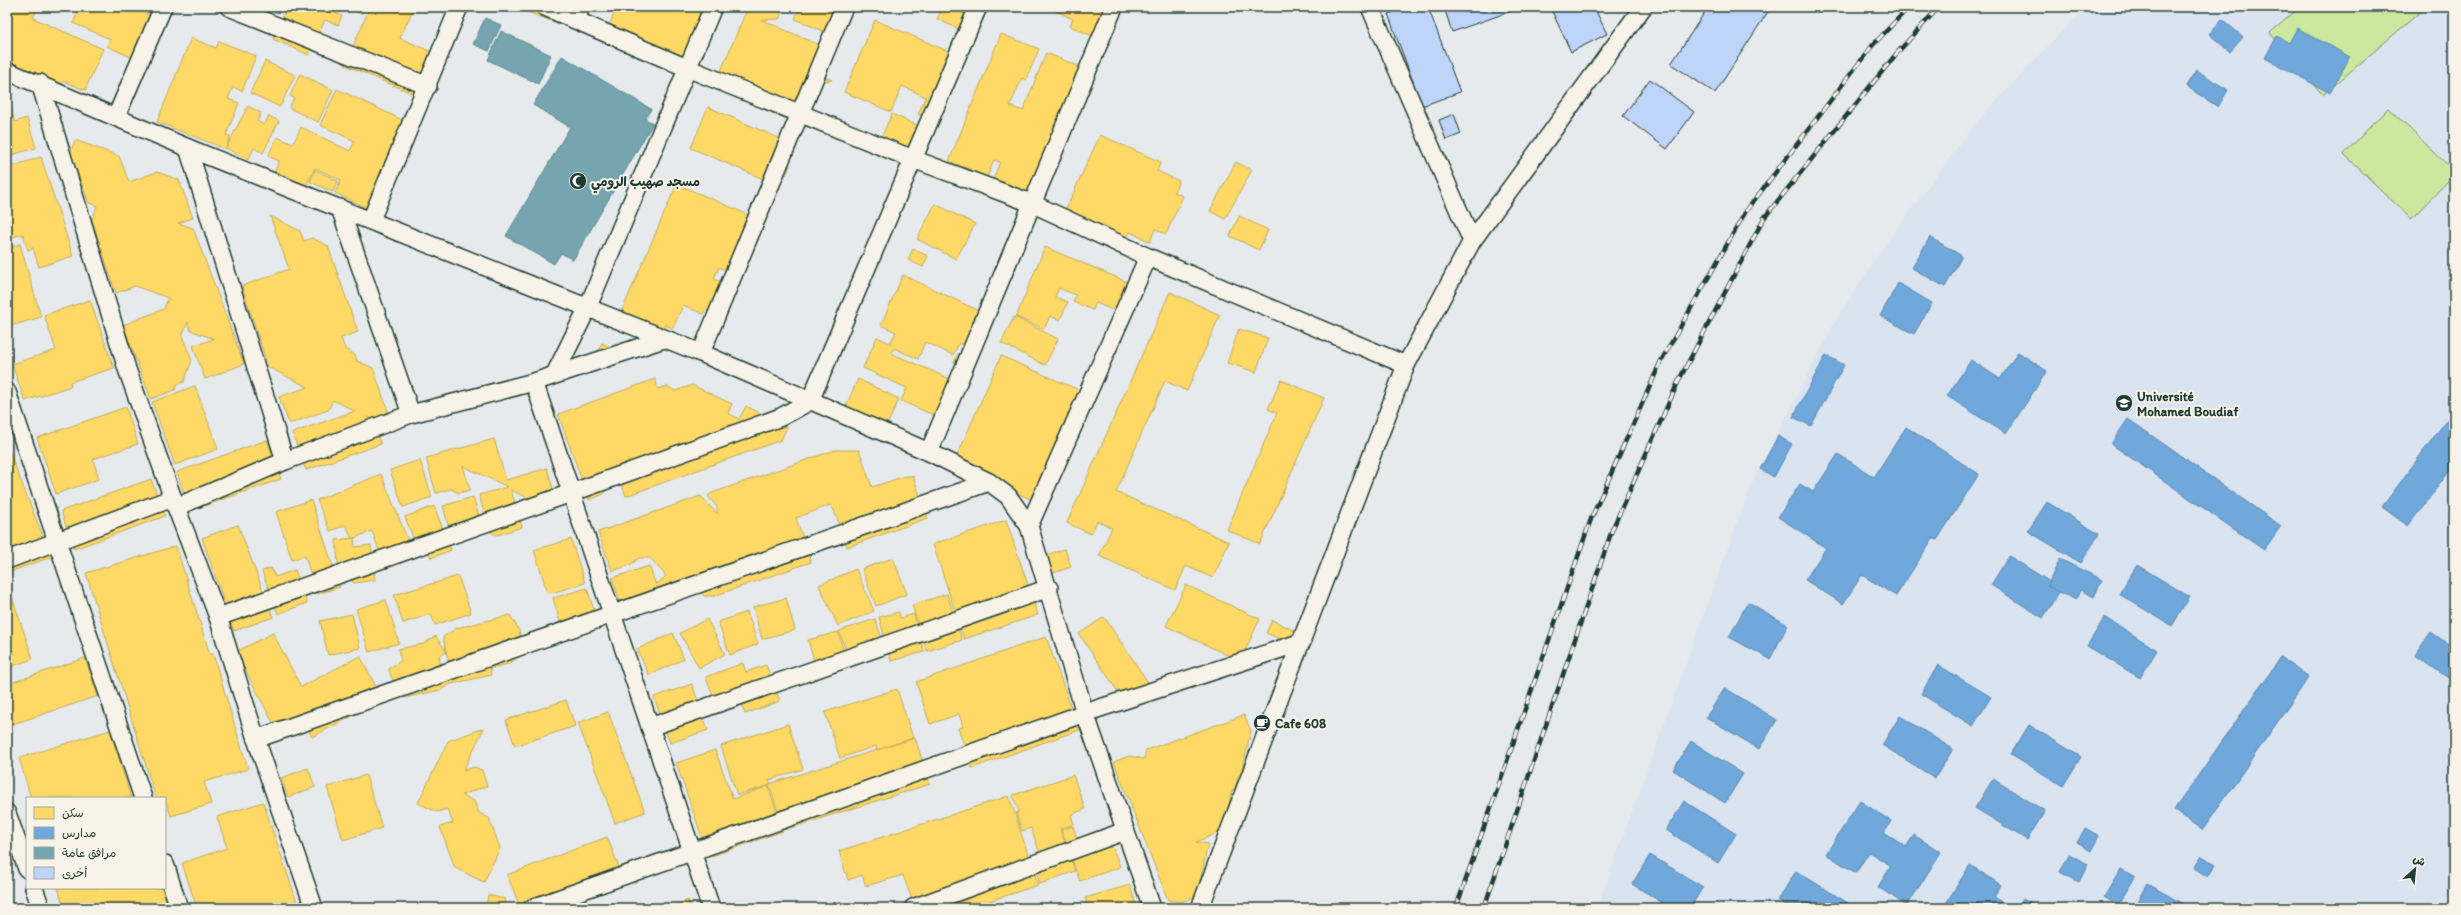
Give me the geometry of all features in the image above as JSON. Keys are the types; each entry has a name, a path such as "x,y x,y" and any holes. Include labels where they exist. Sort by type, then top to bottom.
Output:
{"street":[{"path":"116,116 163,7"},
{"path":"229,7 428,86"},
{"path":"371,220 428,86 459,7"},
{"path":"545,7 578,14 687,68 913,159 1031,203 1148,257 1406,365"},
{"path":"555,374 587,309 713,7"},
{"path":"701,353 799,112 844,7"},
{"path":"218,617 571,493 781,417 810,400 978,7"},
{"path":"929,452 1031,203 1114,7"},
{"path":"1370,7 1472,241"},
{"path":"1200,908 1406,365 1472,241 1643,7"},
{"path":"7,71 40,83 188,148 371,220 587,309 701,353 929,452 989,482 1008,496 1029,526 1049,588 1085,713 1152,908"},
{"path":"40,83 127,369 174,502 218,617 256,739 314,908"},
{"path":"188,148 285,461"},
{"path":"340,208 411,414"},
{"path":"1029,526 1148,257"},
{"path":"7,560 174,502 411,414 534,382 664,339"},
{"path":"534,382 711,908"},
{"path":"7,392 59,542 143,797"},
{"path":"256,739 611,613 989,482"},
{"path":"650,727 1049,588"},
{"path":"532,908 692,853 1085,713 1302,642"},
{"path":"7,812 26,866"},
{"path":"913,908 1125,831"},
{"path":"166,867 179,908"},
{"path":"34,889 41,908"}],"shaded area":[{"name":"Université Mohamed Boudiaf","path":"2088,7 2454,7 2454,908 1597,908 1750,487 1837,318 1882,249 1974,125 2065,28"}],"green space":[{"path":"2300,7 2426,7 2323,95 2270,33"},
{"path":"2388,108 2454,171 2454,175 2411,219 2344,154"}],"building: سكن":[{"path":"7,7 38,7 33,18 103,49 85,90 63,81 60,87 7,63"},
{"path":"80,7 131,7 155,17 135,59 107,46 110,39 73,23"},
{"path":"287,7 323,7 342,16 338,25 325,20 309,55 273,39"},
{"path":"346,7 364,7 361,14"},
{"path":"370,7 414,7 400,38 434,53 416,95 345,65"},
{"path":"514,7 588,7 579,31"},
{"path":"617,7 716,7 688,73 604,37"},
{"path":"748,7 784,7 779,19 762,20 831,50 819,75 832,80 814,82 796,123 714,87"},
{"path":"800,7 832,7 849,14 839,38 795,19"},
{"path":"943,7 949,7 973,18 967,33 937,19"},
{"path":"1047,7 1117,7 1101,40 1070,26 1073,19"},
{"path":"875,20 964,58 937,123 918,114 926,97 902,86 891,112 844,92"},
{"path":"1001,34 1039,49 1026,80 1022,78 1010,106 1023,111 1046,53 1091,71 1033,214 987,195 1000,162 994,160 987,177 949,161"},
{"path":"191,38 216,48 219,41 256,56 242,91 233,87 228,99 239,103 226,135 230,136 226,149 157,122"},
{"path":"265,61 295,75 280,107 250,93"},
{"path":"300,74 333,90 318,122 289,108 294,98 290,96"},
{"path":"337,89 409,123 369,209 335,193 341,180 315,168 306,186 275,171 279,161 268,156 277,137 293,144 301,127 350,151 355,141 320,125"},
{"path":"9,103 15,122 27,118 36,148 7,156 7,104"},
{"path":"248,106 261,113 257,121 264,125 269,116 279,121 263,153 254,148 248,160 226,148"},
{"path":"708,107 797,146 791,159 778,153 776,159 790,166 786,175 773,170 768,181 691,148"},
{"path":"892,114 934,133 916,172 874,153"},
{"path":"1100,135 1161,162 1157,171 1179,181 1174,192 1183,196 1166,234 1155,229 1150,242 1130,232 1122,248 1061,220"},
{"path":"75,140 119,156 129,182 157,172 179,180 193,218 178,223 193,228 244,364 205,379 193,346 214,339 190,330 188,322 182,336 192,360 184,382 177,384 175,390 151,399 123,325 164,309 168,298 135,286 116,293 92,220 97,206 89,203 70,153"},
{"path":"41,157 73,256 39,267 33,248 28,250 23,234 7,239 7,208 10,208 7,198 7,168"},
{"path":"1236,162 1252,170 1225,219 1210,211"},
{"path":"315,170 338,181 333,192 310,182"},
{"path":"677,184 765,222 741,277 719,267 714,279 735,288 723,317 705,310 703,314 683,305 673,328 665,325 658,340 617,322"},
{"path":"935,204 975,224 956,259 917,239"},
{"path":"270,216 300,231 304,241 312,238 328,246 358,332 341,338 345,349 355,355 357,361 373,368 395,431 368,417 381,444 306,470 292,433 355,411 333,400 328,410 289,424 279,397 308,387 268,367 242,286 289,269"},
{"path":"1239,216 1268,230 1259,250 1230,236"},
{"path":"20,244 41,317 7,327 7,248"},
{"path":"1045,247 1132,284 1120,313 1096,303 1093,310 1073,302 1076,295 1059,288 1055,297 1068,302 1060,320 1050,316 1044,329 1016,317"},
{"path":"913,249 928,256 923,267 908,260"},
{"path":"903,275 992,317 977,352 959,343 953,355 925,342 918,359 894,348 891,353 961,384 945,420 901,401 907,388 863,368 877,337 890,343 896,332 881,325"},
{"path":"1170,292 1220,315 1187,391 1165,381 1116,492 1229,542 1213,578 1186,566 1175,590 1099,556 1112,528 1097,521 1091,534 1067,523"},
{"path":"90,300 114,368 70,382 71,386 25,401 12,364 56,350 44,315"},
{"path":"1014,317 1058,339 1045,365 1001,343"},
{"path":"1239,329 1268,338 1256,372 1227,363"},
{"path":"602,343 618,351 611,366 595,358"},
{"path":"958,354 970,359 965,368 954,362"},
{"path":"1001,356 1090,395 1042,504 953,465"},
{"path":"655,379 658,389 666,386 676,391 692,385 732,404 728,413 739,419 746,406 787,427 781,440 626,496 616,469 604,494 589,500 558,414"},
{"path":"858,379 899,399 882,436 841,417"},
{"path":"1281,380 1324,398 1260,544 1227,530 1277,413 1268,409"},
{"path":"195,386 218,449 175,465 152,402"},
{"path":"126,407 138,444 93,459 99,479 56,494 37,438"},
{"path":"494,439 506,480 547,468 556,499 551,509 511,490 522,527 497,535 489,531 479,495 508,487 463,466 470,490 459,493 451,489 436,493 426,458"},
{"path":"267,440 281,479 190,511 177,472"},
{"path":"7,446 51,557 7,573"},
{"path":"835,450 859,450 872,487 905,476 913,476 928,518 847,547 834,510 830,505 796,518 811,562 714,596 704,596 697,588 625,615 612,578 649,566 656,585 666,576 650,558 639,558 630,565 612,571 598,532 701,496 717,514 717,507 708,496 712,493"},
{"path":"420,460 432,497 403,507 390,470"},
{"path":"381,474 409,543 414,540 405,517 434,506 451,550 431,558 429,552 386,569 372,531 352,539 346,525 330,531 317,500"},
{"path":"151,479 165,516 74,549 61,511"},
{"path":"473,497 483,529 452,538 443,506"},
{"path":"311,500 340,587 317,594 305,556 292,560 276,512"},
{"path":"1006,520 1038,615 964,639 933,544"},
{"path":"238,525 273,617 234,631 202,538"},
{"path":"354,538 355,547 371,545 375,580 353,583 352,573 339,574 336,540"},
{"path":"571,539 585,583 548,594 534,550"},
{"path":"176,546 210,655 213,654 248,769 204,782 211,804 171,816 166,797 156,797 86,573"},
{"path":"1065,549 1071,567 1053,573 1046,555"},
{"path":"893,558 907,594 876,606 862,569"},
{"path":"271,568 275,577 295,570 307,603 278,614 262,571"},
{"path":"856,569 874,611 838,626 819,585"},
{"path":"458,576 471,613 435,625 431,614 403,623 394,595"},
{"path":"1186,585 1260,619 1240,661 1166,626"},
{"path":"587,588 598,623 563,633 553,598"},
{"path":"947,594 962,640 927,651 912,605"},
{"path":"12,597 33,659 7,668 7,599"},
{"path":"786,598 795,630 762,639 753,607"},
{"path":"386,600 399,643 369,652 356,609"},
{"path":"747,612 758,644 730,655 718,622"},
{"path":"899,612 900,618 914,614 924,652 891,661 879,617"},
{"path":"352,614 360,648 328,655 320,621"},
{"path":"510,615 519,630 524,654 508,664 490,668 491,675 451,684 440,690 404,698 390,674 389,668 401,661 398,649 423,644 436,636 446,652 439,656 443,677 451,672 443,637 457,628"},
{"path":"1104,617 1148,682 1123,699 1079,634"},
{"path":"707,619 725,654 699,668 680,633"},
{"path":"875,619 887,653 851,665 839,631"},
{"path":"1272,620 1295,631 1289,643 1266,633"},
{"path":"838,632 848,667 819,678 808,640"},
{"path":"273,633 301,687 360,656 383,700 312,737 307,727 282,740 236,652"},
{"path":"673,633 684,659 649,675 637,649"},
{"path":"1046,637 1079,730 972,768 958,728 963,727 959,714 930,724 916,682"},
{"path":"85,658 98,696 7,726 7,684"},
{"path":"743,663 746,672 766,665 780,701 745,714 738,695 716,704 706,677"},
{"path":"692,684 708,730 670,743 654,697"},
{"path":"897,689 913,738 877,750 876,746 840,758 825,712"},
{"path":"566,700 575,726 515,746 506,720"},
{"path":"608,712 645,812 615,823 578,723"},
{"path":"1244,715 1251,731 1241,774 1238,776 1235,789 1232,790 1223,831 1196,842 1208,844 1197,896 1180,902 1168,900 1114,762 1129,756 1144,759 1146,750"},
{"path":"788,724 803,769 769,780 771,785 737,795 721,746"},
{"path":"484,728 463,771 474,767 482,770 487,786 462,795 474,801 479,813 489,818 500,848 484,882 455,868 440,827 453,823 447,809 437,812 418,803 448,741"},
{"path":"110,730 131,797 31,797 19,758"},
{"path":"915,738 930,784 784,830 769,784"},
{"path":"715,750 733,799 768,786 783,831 709,857 676,763"},
{"path":"308,768 315,787 288,797 281,778"},
{"path":"366,775 382,828 343,840 327,787"},
{"path":"1073,775 1085,809 1071,815 1074,824 1060,829 1075,871 1040,884 1031,858 1040,854 1031,828 1022,831 1016,813 1019,812 1013,795"},
{"path":"1009,796 1038,885 969,908 915,908 903,875 866,886 862,875 848,880 839,851"},
{"path":"263,802 299,908 197,908 182,863 227,848 217,817"},
{"path":"1073,826 1077,839 1105,828 1120,867 1080,881 1061,830"},
{"path":"607,837 619,867 519,904 507,875"},
{"path":"1130,885 1137,908 1088,908 1085,898"},
{"path":"58,889 162,889 168,908 64,908"},
{"path":"488,895 505,899 504,908 486,907"},
{"path":"688,900 691,908 669,908"},
{"path":"845,903 847,908 831,908"}],"building: مدارس":[{"path":"2222,19 2243,37 2230,52 2209,34"},
{"path":"2297,28 2350,57 2330,93 2265,58 2277,36 2289,43"},
{"path":"2196,70 2228,90 2218,107 2186,86"},
{"path":"1930,237 1962,256 1945,287 1912,268"},
{"path":"1898,283 1932,303 1914,334 1880,316"},
{"path":"2018,352 2047,371 2006,434 1947,396 1971,360 2000,379"},
{"path":"1826,355 1844,365 1811,426 1793,417"},
{"path":"2454,410 2454,465 2408,526 2382,507"},
{"path":"2128,419 2281,526 2264,550 2111,444"},
{"path":"1906,427 1979,474 1937,540 1933,538 1896,596 1862,575 1843,604 1805,580 1826,548 1778,517 1800,484 1813,492 1838,454 1874,477"},
{"path":"1778,436 1792,444 1774,477 1760,469"},
{"path":"2047,502 2099,534 2081,563 2028,531"},
{"path":"2009,556 2061,589 2043,618 1991,585"},
{"path":"2060,559 2102,580 2094,597 2080,590 2076,600 2047,586"},
{"path":"2137,565 2190,597 2172,626 2119,594"},
{"path":"1748,602 1788,625 1770,659 1729,637"},
{"path":"2105,617 2157,650 2140,678 2087,646"},
{"path":"2431,632 2454,648 2454,682 2415,655"},
{"path":"2281,657 2309,677 2202,830 2174,810"},
{"path":"1938,665 1991,697 1973,726 1921,694"},
{"path":"1725,688 1777,720 1759,749 1706,717"},
{"path":"1900,716 1953,749 1935,778 1882,745"},
{"path":"2029,725 2081,757 2063,786 2011,754"},
{"path":"1691,741 1743,774 1725,803 1673,770"},
{"path":"1993,779 2045,811 2027,840 1975,808"},
{"path":"1684,801 1736,834 1718,863 1666,830"},
{"path":"1860,801 1891,821 1884,833 1906,847 1914,835 1941,852 1907,906 1878,887 1891,866 1869,852 1856,873 1826,854"},
{"path":"2085,828 2099,836 2091,851 2077,843"},
{"path":"2069,854 2088,864 2079,882 2060,872"},
{"path":"1650,855 1703,887 1690,908 1671,908 1632,884"},
{"path":"2202,856 2216,864 2208,877 2194,868"},
{"path":"1970,865 2001,885 1994,897 2011,908 1943,908"},
{"path":"2121,869 2135,877 2118,905 2104,897"},
{"path":"1796,871 1848,903 1846,908 1791,908 1778,900"},
{"path":"2148,884 2183,904 2181,908 2146,908 2137,903"},
{"path":"2023,899 2038,908 2018,908"}],"building: مرافق عامة":[{"path":"485,18 501,25 489,51 473,44"},
{"path":"501,31 551,55 538,84 488,60"},
{"name":"مسجد صهيب الرومي","path":"562,56 651,109 645,119 653,123 573,260 561,253 554,264 506,236 570,127 533,105"}],"building: أخرى":[{"path":"1408,7 1428,7 1460,92 1422,106 1388,14"},
{"path":"1444,7 1523,7 1452,32"},
{"path":"1550,7 1594,7 1607,34 1571,52"},
{"path":"1708,7 1771,7 1715,93 1671,64"},
{"path":"1650,79 1694,112 1667,149 1623,116"},
{"path":"1454,114 1461,134 1446,140 1439,120"}],"railway":[{"path":"1456,908 1591,519 1661,361 1746,211 1872,46 1909,7"},
{"path":"1484,908 1612,530 1679,380 1764,218 1897,53 1939,7"}],"place":[{"name":"مسجد صهيب الرومي","path":"578,181"},
{"name":"Université Mohamed Boudiaf","path":"2124,403"},
{"name":"Cafe 608","path":"1262,723"}]}
